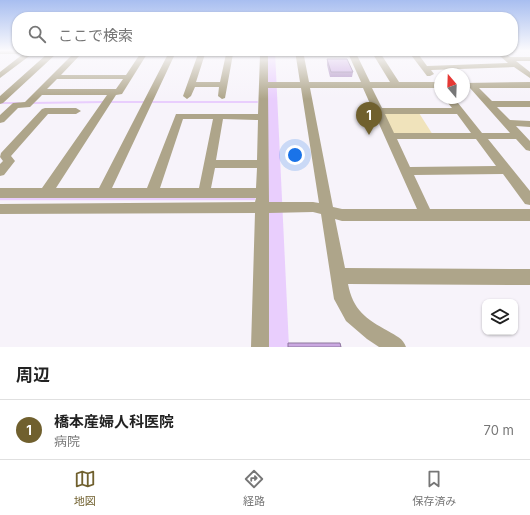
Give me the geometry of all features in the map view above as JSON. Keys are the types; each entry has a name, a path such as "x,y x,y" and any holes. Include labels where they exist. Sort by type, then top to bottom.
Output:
{"street":[{"path":"0,76 13,66"},
{"path":"0,100 41,66"},
{"path":"0,120 16,105 29,102 65,66"},
{"path":"40,92 119,92 136,66"},
{"path":"103,193 166,66"},
{"path":"187,96 197,66"},
{"path":"222,96 227,66"},
{"path":"260,347 266,204 262,164 263,116 268,85 266,66"},
{"path":"302,66 342,300 351,316 357,322 398,347"},
{"path":"358,66 426,215"},
{"path":"384,66 396,85"},
{"path":"425,68 479,66"},
{"path":"517,66 530,76"},
{"path":"425,68 434,79"},
{"path":"55,77 129,77"},
{"path":"191,84 224,84"},
{"path":"268,85 434,86"},
{"path":"470,85 530,86"},
{"path":"470,87 489,104 530,147"},
{"path":"46,193 113,93"},
{"path":"453,104 530,200"},
{"path":"489,104 530,104"},
{"path":"0,172 9,161 4,156 45,111 76,111"},
{"path":"378,111 459,112"},
{"path":"152,193 179,116 263,116"},
{"path":"204,193 220,116"},
{"path":"507,123 530,124"},
{"path":"389,136 519,136"},
{"path":"210,164 262,164"},
{"path":"406,171 506,170"},
{"path":"0,193 204,193 266,204"},
{"path":"0,209 266,204 313,207 342,215 530,215"},
{"path":"338,276 530,276"}],"shaded area":[{"path":"386,113 419,113 433,135 396,135 392,132 384,115"}],"building":[{"path":"329,66 350,66 353,72 331,72"},
{"path":"288,343 340,343 341,347 288,347"}],"waterway":[{"path":"270,66 276,347"},
{"path":"32,103 103,102"},
{"path":"108,102 145,102"},
{"path":"150,102 257,102"},
{"path":"0,103 19,103"},
{"path":"0,199 254,199"}],"place":[{"name":"橋本産婦人科医院","path":"369,135"}]}
